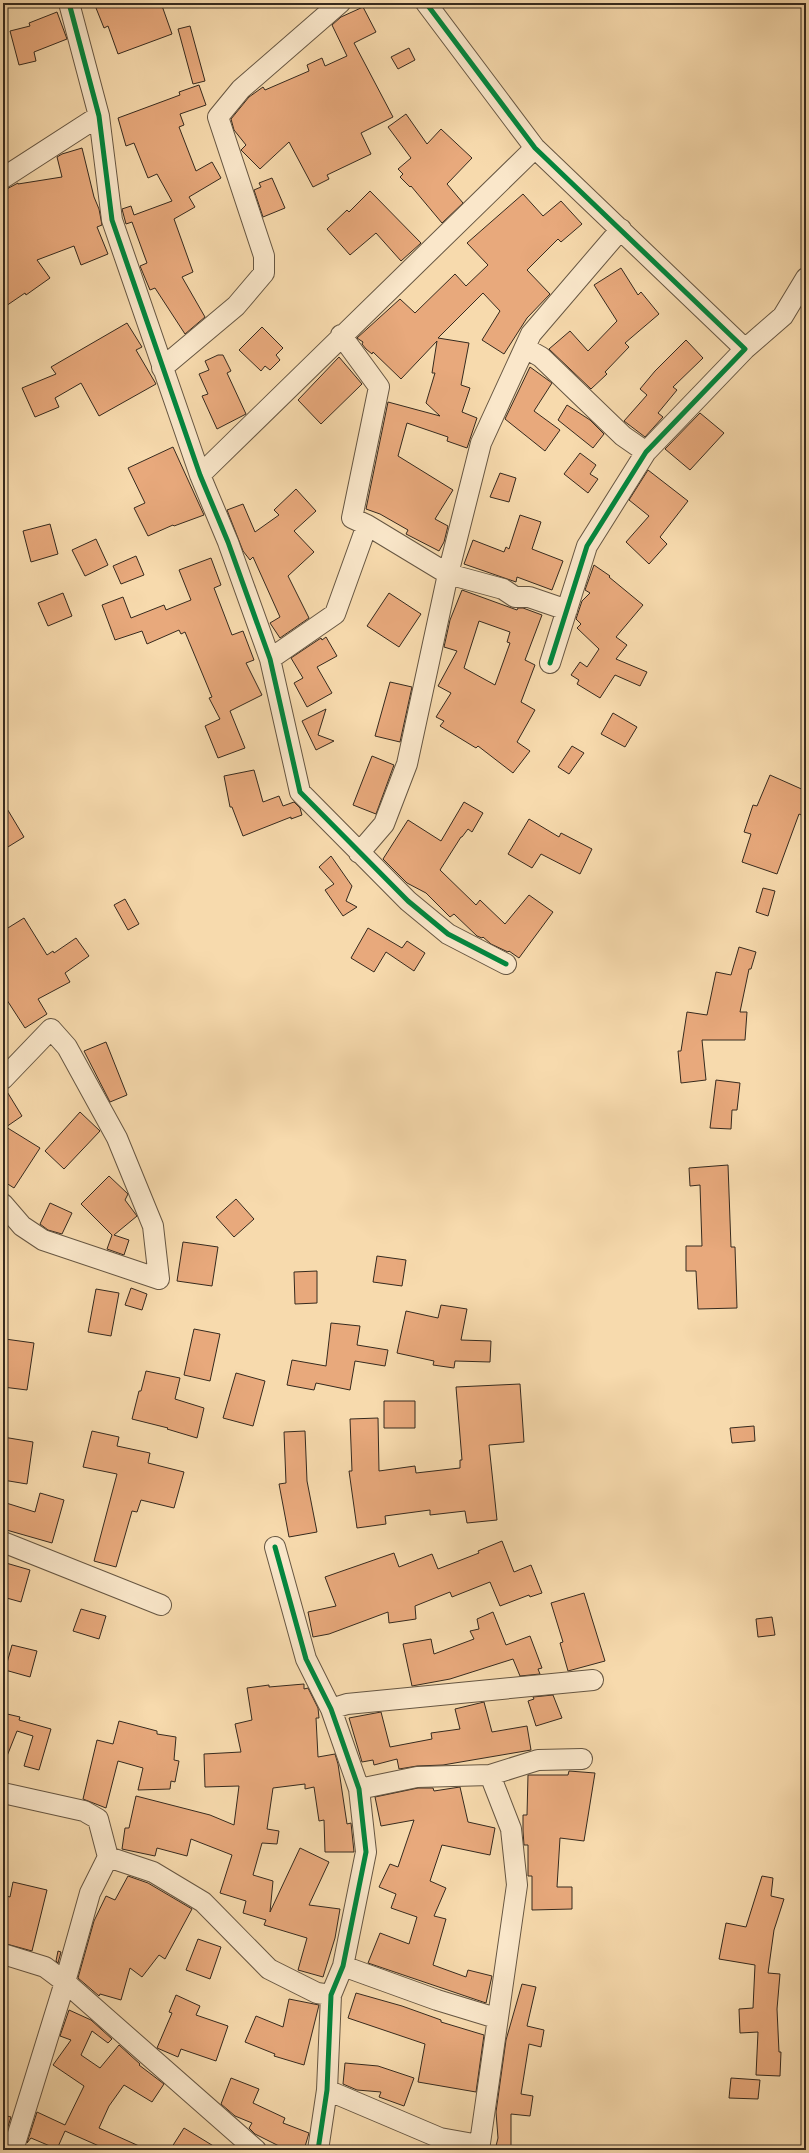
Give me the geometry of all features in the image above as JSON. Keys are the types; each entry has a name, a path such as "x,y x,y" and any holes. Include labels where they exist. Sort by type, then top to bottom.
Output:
{"street":[{"path":"69,3 99,116 112,220 200,475 228,542 270,659 300,792 408,901 448,934 506,964"},
{"path":"162,368 236,306 264,273 264,256 218,117 241,89 340,3"},
{"path":"426,3 535,148 746,349"},
{"path":"3,178 99,116"},
{"path":"200,475 341,335 535,148"},
{"path":"359,852 384,824 407,764 448,574 480,443 531,334 621,229"},
{"path":"550,663 588,546 646,452 746,349 783,316 806,278"},
{"path":"341,335 379,386 352,518 367,525 448,574 503,589 515,597 529,597 567,610"},
{"path":"525,348 541,357 623,436 646,452"},
{"path":"270,659 335,614 367,525"},
{"path":"3,1079 52,1029 66,1047 117,1138 153,1226 159,1279 43,1240 22,1226 3,1204"},
{"path":"3,1542 161,1605"},
{"path":"275,1547 306,1659 331,1710 358,1789 366,1852 343,1966 331,1995 326,2090 318,2150"},
{"path":"331,1710 347,1704 593,1680"},
{"path":"358,1789 416,1776 490,1775 538,1760 582,1759"},
{"path":"326,2090 440,2138 479,2148 496,2018 517,1885 511,1829 490,1775"},
{"path":"3,1793 84,1811 98,1819 108,1857 90,1893 18,2148"},
{"path":"108,1857 153,1872 203,1902 269,1969 317,1993 331,1995"},
{"path":"3,1954 45,1967 66,1982 256,2150"},
{"path":"343,1966 437,2000 496,2018"}],"building":[{"path":"94,3 161,3 172,34 118,54 108,26 104,28"},
{"path":"363,7 376,32 354,43 393,117 361,133 371,154 327,175 329,179 313,187 289,142 260,169 241,150 246,145 234,130 231,119 249,97 263,87 265,90 309,71 307,65 322,58 325,66 347,56 332,25 341,17"},
{"path":"57,12 67,39 34,52 36,61 19,65 10,31 30,26 29,23"},
{"path":"190,26 205,81 193,84 178,29"},
{"path":"409,48 415,60 398,69 391,57"},
{"path":"199,85 206,105 180,114 184,125 179,127 196,171 212,162 221,178 189,197 195,207 174,219 193,272 182,277 205,317 185,334 155,288 150,290 140,266 147,263 132,222 126,224 122,209 131,206 134,215 172,201 157,174 148,178 134,143 126,146 118,118 180,95 179,92"},
{"path":"406,114 427,144 441,129 472,158 447,184 463,203 442,223 411,186 410,187 400,177 403,174 398,169 411,158 388,127"},
{"path":"82,148 94,197 99,209 102,225 97,227 108,254 81,265 74,246 37,260 50,278 26,295 25,293 3,308 3,191 18,183 62,177 57,157"},
{"path":"272,178 285,208 263,217 254,190 261,187 259,183"},
{"path":"370,191 421,243 401,261 376,233 350,255 327,229 347,210 349,212"},
{"path":"523,194 543,216 561,201 582,224 561,242 558,239 527,270 550,294 527,318 504,354 482,340 500,311 483,293 438,338 469,343 461,385 470,388 462,412 477,418 467,448 447,441 448,437 407,423 398,456 453,490 435,519 448,526 444,542 439,551 406,534 408,530 380,514 366,509 388,402 440,416 426,403 435,373 432,373 437,341 401,379 373,352 372,354 366,349 362,344 363,342 357,338 400,299 415,313 455,274 466,286 488,265 467,243"},
{"path":"621,268 638,295 641,292 659,314 625,343 629,347 605,372 607,374 591,389 549,349 570,331 588,351 617,321 594,285"},
{"path":"127,323 142,347 136,350 156,384 99,416 81,383 55,398 59,407 35,417 22,388 56,374 51,367"},
{"path":"262,327 283,348 276,355 280,360 270,370 265,366 261,371 239,350"},
{"path":"686,340 703,358 673,387 677,390 658,413 663,417 645,437 624,421 647,395 640,389 655,371"},
{"path":"218,355 223,355 231,371 227,373 246,414 217,429 202,396 208,394 199,374 209,370 205,361"},
{"path":"339,357 362,384 321,424 298,400"},
{"path":"530,367 552,383 534,411 560,430 545,451 505,419"},
{"path":"567,405 590,420 604,434 593,448 558,420"},
{"path":"700,413 724,433 690,470 665,449"},
{"path":"173,447 204,515 174,526 173,525 148,536 134,508 145,503 128,468"},
{"path":"580,453 596,465 590,474 598,479 588,493 564,474"},
{"path":"648,470 688,501 660,537 667,544 649,564 626,542 649,516 629,500"},
{"path":"500,473 516,478 509,502 490,497"},
{"path":"296,489 316,511 294,531 314,552 288,576 309,618 280,638 270,623 280,617 253,557 250,560 243,551 227,510 243,504 255,532 279,515 274,510"},
{"path":"520,515 541,522 532,549 563,561 552,590 517,577 516,582 464,564 473,540 504,552 506,547 509,549"},
{"path":"50,524 58,554 31,562 23,531"},
{"path":"96,539 108,565 85,576 72,550"},
{"path":"136,556 144,575 121,584 113,566"},
{"path":"211,558 221,585 214,588 232,635 243,631 254,660 246,663 262,695 230,711 245,748 218,758 205,726 220,719 209,698 212,697 185,632 181,634 179,630 147,644 142,631 115,640 102,605 123,597 131,618 164,605 166,610 191,600 179,570"},
{"path":"594,565 610,576 609,577 643,605 616,637 627,645 616,659 647,672 640,686 615,675 600,698 577,684 579,680 571,675 580,662 587,667 599,649 577,628 581,624 576,619 582,601 590,593 585,590"},
{"path":"462,590 517,610 518,608 523,608 542,615 525,660 535,665 521,702 535,710 517,742 530,751 513,773 478,746 476,748 440,726 444,721 436,717 451,693 438,686 457,651 444,647 450,620","holes":["479,621 510,632 507,642 510,643 495,685 464,668"]},
{"path":"63,593 72,616 48,626 38,603"},
{"path":"389,593 421,614 399,647 367,626"},
{"path":"326,637 337,656 317,667 332,693 307,707 294,683 303,678 291,658 321,638 322,640"},
{"path":"390,682 412,687 400,742 375,736"},
{"path":"326,709 318,735 334,741 316,750 302,721"},
{"path":"613,713 637,727 625,747 601,734"},
{"path":"572,746 584,753 569,774 558,767"},
{"path":"372,756 394,765 376,814 353,805"},
{"path":"254,770 263,802 279,796 283,806 294,802 300,808 302,815 291,819 291,817 243,836 232,807 230,807 224,776"},
{"path":"770,775 806,791 806,817 799,814 777,874 742,862 751,834 744,832 753,805 757,806"},
{"path":"3,802 24,837 3,850"},
{"path":"464,802 483,813 472,832 468,829 461,837 440,870 476,905 480,900 505,924 529,895 553,912 519,958 509,951 508,952 491,944 483,937 477,936 454,914 450,917 426,893 407,883 383,859 408,820 441,841"},
{"path":"529,819 559,837 561,833 592,849 580,874 541,854 532,868 508,854"},
{"path":"331,856 352,886 346,901 357,907 343,916 325,890 334,884 319,867"},
{"path":"763,888 775,891 768,916 756,912"},
{"path":"125,899 139,924 128,930 114,905"},
{"path":"24,918 47,955 53,951 54,953 76,938 89,956 65,973 70,982 38,999 47,1014 25,1028 3,994 3,931"},
{"path":"368,928 402,948 407,941 425,953 414,971 386,952 374,972 351,958"},
{"path":"739,947 756,952 751,969 749,969 740,1012 747,1012 745,1040 702,1040 706,1080 681,1083 678,1051 681,1051 687,1012 707,1015 716,972 731,975"},
{"path":"106,1042 127,1095 110,1102 84,1051"},
{"path":"716,1080 740,1083 737,1110 732,1110 731,1129 710,1128"},
{"path":"3,1090 6,1090 22,1116 6,1127 40,1148 14,1188 3,1181"},
{"path":"80,1112 100,1131 64,1169 45,1151"},
{"path":"728,1165 731,1247 735,1247 737,1308 698,1309 696,1271 686,1271 686,1246 702,1246 700,1185 690,1186 689,1168"},
{"path":"109,1176 128,1194 125,1200 137,1216 114,1235 129,1240 124,1255 107,1249 112,1235 81,1204"},
{"path":"236,1199 254,1219 234,1237 216,1217"},
{"path":"50,1203 72,1213 62,1234 48,1230 40,1224"},
{"path":"183,1242 218,1247 212,1286 177,1281"},
{"path":"377,1256 406,1260 402,1286 373,1282"},
{"path":"317,1271 317,1303 295,1304 294,1272"},
{"path":"131,1288 147,1294 142,1310 125,1305"},
{"path":"96,1289 119,1293 111,1336 88,1332"},
{"path":"441,1305 467,1309 461,1340 491,1341 490,1362 455,1361 454,1368 433,1365 434,1361 397,1353 406,1311 438,1318"},
{"path":"331,1323 360,1326 357,1345 388,1350 385,1366 355,1361 350,1390 316,1383 314,1390 287,1385 292,1360 326,1366"},
{"path":"194,1329 220,1334 210,1381 184,1375"},
{"path":"5,1339 34,1343 27,1390 3,1387"},
{"path":"146,1371 180,1378 175,1399 204,1408 197,1438 167,1429 168,1428 132,1419"},
{"path":"236,1373 265,1381 253,1426 223,1418"},
{"path":"520,1384 524,1442 489,1445 497,1520 467,1523 465,1511 430,1515 430,1510 385,1516 386,1524 357,1528 349,1471 352,1471 350,1419 378,1418 379,1471 415,1466 416,1473 460,1468 460,1460 462,1460 456,1387"},
{"path":"384,1401 415,1401 415,1428 384,1428"},
{"path":"754,1426 755,1441 732,1443 730,1428"},
{"path":"92,1431 119,1437 117,1446 150,1453 148,1463 184,1472 174,1508 141,1500 137,1512 132,1511 116,1567 94,1561 117,1474 83,1467"},
{"path":"305,1431 307,1481 317,1532 289,1537 279,1484 286,1483 284,1432"},
{"path":"3,1437 33,1442 27,1484 3,1480"},
{"path":"40,1493 64,1500 52,1543 3,1529 3,1502 35,1512"},
{"path":"502,1541 514,1572 531,1565 542,1593 530,1597 529,1595 500,1606 490,1582 452,1597 450,1592 415,1606 416,1619 389,1623 388,1612 329,1634 313,1637 308,1612 336,1606 325,1577 394,1553 399,1567 432,1554 438,1569 479,1553 478,1551"},
{"path":"6,1563 30,1570 21,1602 3,1597 3,1574"},
{"path":"584,1593 605,1661 568,1671 560,1643 563,1642 551,1603"},
{"path":"81,1609 106,1616 99,1639 73,1631"},
{"path":"493,1612 506,1645 530,1636 542,1668 538,1669 540,1674 520,1676 513,1659 450,1679 412,1686 403,1644 431,1639 434,1654 474,1639 470,1631 479,1629 477,1619"},
{"path":"772,1617 775,1635 758,1637 756,1619"},
{"path":"12,1645 37,1651 30,1677 5,1670"},
{"path":"304,1684 304,1689 308,1688 318,1708 319,1718 316,1718 318,1757 335,1754 338,1764 347,1824 351,1823 354,1852 325,1852 324,1820 319,1821 314,1787 305,1789 305,1784 273,1788 267,1829 279,1831 277,1844 262,1843 253,1875 273,1881 270,1912 300,1848 329,1862 309,1905 340,1909 335,1938 323,1977 298,1970 307,1938 264,1925 266,1920 243,1913 246,1901 220,1893 232,1855 191,1839 187,1856 157,1848 155,1856 122,1849 125,1828 129,1828 136,1796 210,1815 234,1825 239,1786 205,1787 204,1754 241,1752 235,1724 252,1720 247,1688 269,1685 269,1687"},
{"path":"553,1695 562,1718 536,1726 528,1701 534,1699 533,1697"},
{"path":"484,1702 492,1732 527,1726 531,1750 443,1765 417,1766 399,1769 397,1759 374,1765 373,1760 362,1762 349,1718 381,1712 390,1747 432,1739 431,1733 460,1729 455,1709"},
{"path":"3,1713 20,1717 19,1720 51,1729 39,1770 24,1766 33,1736 17,1731 3,1766"},
{"path":"119,1721 157,1731 157,1734 176,1737 174,1760 179,1761 175,1782 171,1781 170,1789 138,1790 143,1768 118,1761 106,1808 83,1799 97,1740 113,1744"},
{"path":"569,1771 595,1773 584,1841 560,1838 557,1887 572,1887 572,1909 532,1910 532,1876 528,1876 528,1845 524,1845 523,1831 523,1815 527,1815 528,1775 568,1775"},
{"path":"460,1787 468,1822 495,1828 490,1855 442,1845 430,1881 446,1888 434,1916 446,1919 433,1965 466,1977 468,1970 492,1976 486,2003 368,1963 380,1933 409,1944 417,1917 391,1908 396,1894 379,1887 390,1864 398,1867 414,1820 381,1826 375,1797 418,1788 433,1788 434,1791"},
{"path":"128,1876 148,1883 192,1909 165,1959 159,1955 142,1977 130,1968 121,2000 100,1994 99,1996 78,1978 94,1921 106,1896 115,1900"},
{"path":"762,1876 773,1878 771,1896 784,1899 774,1930 768,1973 780,1974 777,2009 779,2052 781,2052 780,2076 756,2075 758,2032 740,2033 739,2009 753,2008 755,1965 719,1959 726,1923 746,1927"},
{"path":"13,1882 47,1890 32,1951 3,1943 3,1895 10,1897"},
{"path":"198,1939 221,1947 210,1979 186,1970"},
{"path":"58,1951 61,1952 58,1963 56,1961"},
{"path":"522,1984 536,1987 527,2026 544,2030 541,2047 529,2044 521,2094 533,2096 530,2116 511,2114 511,2150 495,2150 498,2138 496,2112 506,2040"},
{"path":"356,1993 402,2006 441,2020 441,2022 484,2035 476,2092 418,2082 425,2044 348,2018"},
{"path":"176,1995 200,2006 196,2015 228,2026 216,2061 181,2049 178,2057 157,2048 172,2013 169,2012"},
{"path":"289,1999 319,2005 304,2065 274,2056 275,2054 245,2042 256,2016 283,2027"},
{"path":"69,2010 91,2020 112,2039 108,2043 92,2031 81,2055 100,2068 119,2045 140,2064 139,2065 164,2084 152,2102 124,2085 109,2106 99,2128 148,2150 97,2150 99,2146 65,2131 57,2149 31,2138 27,2143 37,2112 65,2125 84,2086 53,2065 71,2040 60,2036"},
{"path":"345,2063 378,2066 414,2078 404,2106 379,2097 381,2092 357,2090 343,2084"},
{"path":"231,2078 259,2089 253,2103 285,2118 283,2123 309,2133 304,2150 278,2150 279,2146 255,2134 249,2128 252,2123 235,2116 221,2104"},
{"path":"731,2078 760,2080 758,2099 729,2098"},
{"path":"3,2115 11,2117 5,2136 3,2135"},
{"path":"184,2128 220,2150 170,2150"}],"cycle path":[{"path":"69,3 99,116 112,220 200,475 228,542 270,659 300,792 408,901 448,934 506,964"},
{"path":"426,3 535,148 745,349 646,452 587,546 550,663"},
{"path":"275,1547 306,1659 331,1709 359,1789 366,1852 343,1966 331,1995 327,2090 318,2150"}]}
